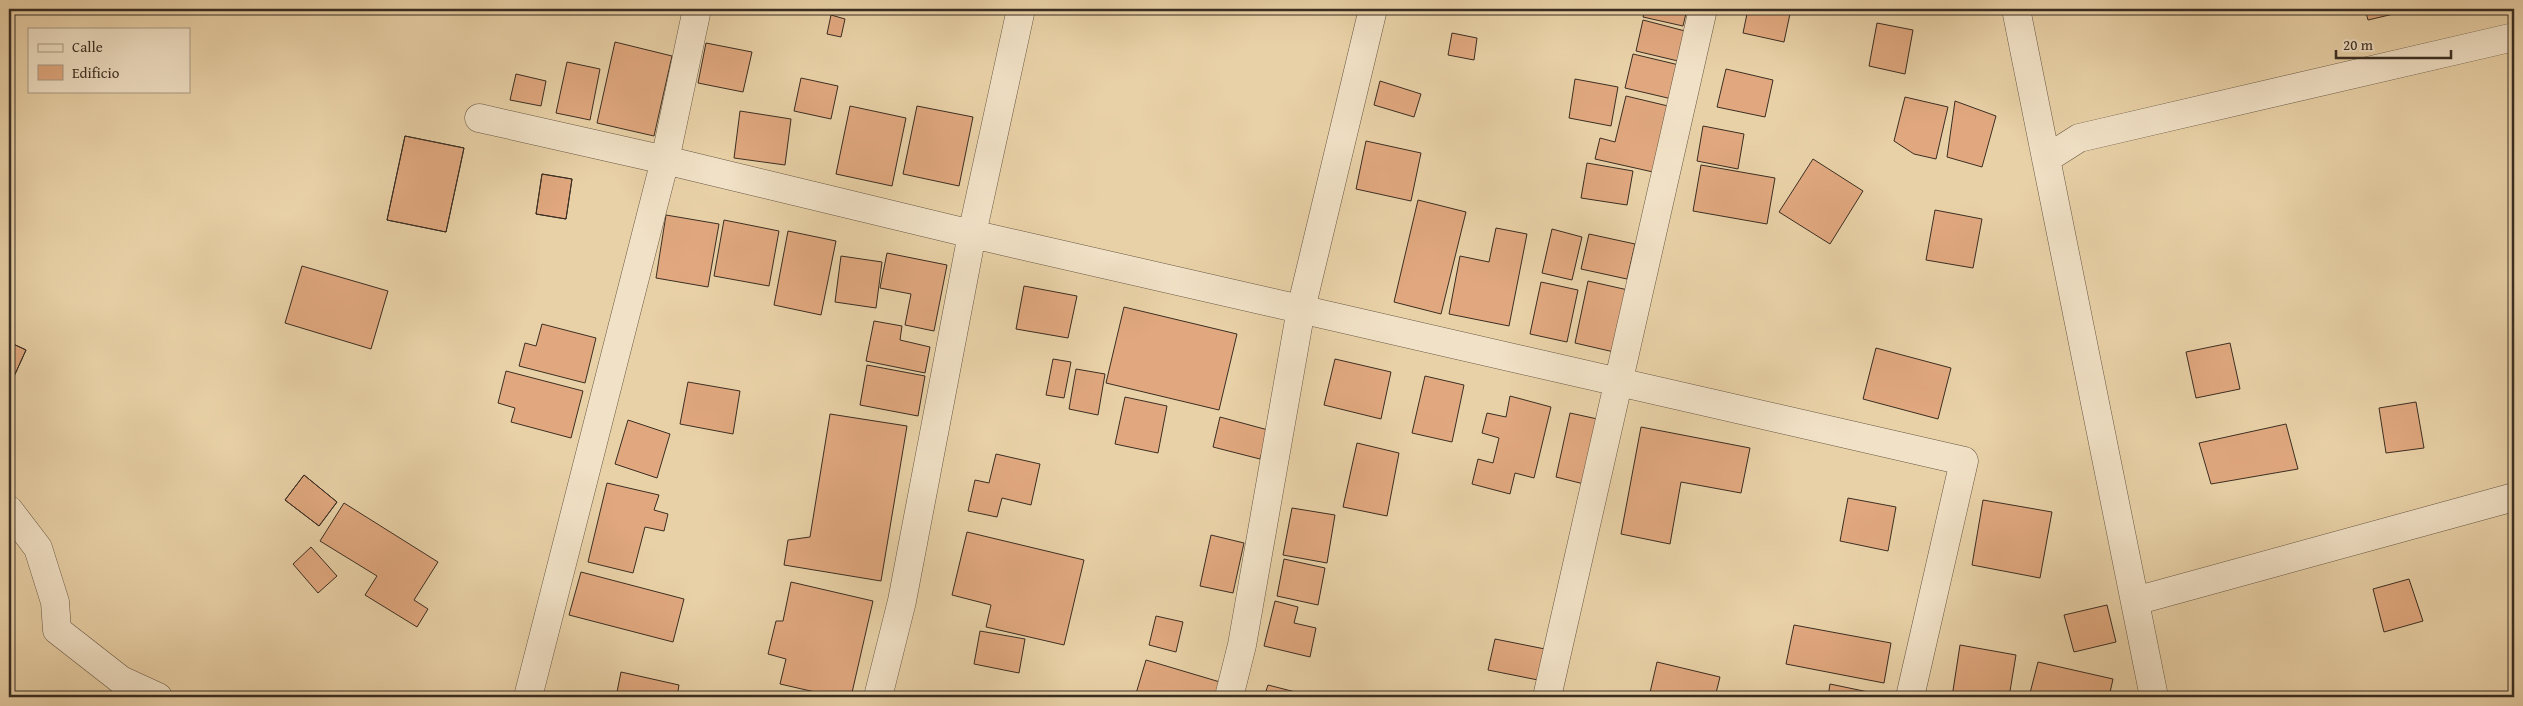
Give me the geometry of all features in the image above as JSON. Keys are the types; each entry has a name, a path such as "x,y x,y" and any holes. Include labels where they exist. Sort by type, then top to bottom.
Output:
{"street":[{"path":"528,697 665,160 696,9"},
{"path":"878,697 902,601 972,234 1021,9"},
{"path":"1229,697 1242,645 1301,309 1373,9"},
{"path":"1547,697 1703,9"},
{"path":"2016,9 2154,697"},
{"path":"2046,158 2079,138 2514,37"},
{"path":"479,118 665,160 972,234 1964,461 1910,697"},
{"path":"2135,601 2514,497"},
{"path":"9,510 38,548 55,602 57,630 121,680 158,697"}],"building":[{"path":"492,9 514,9 513,14"},
{"path":"1645,9 1687,9 1683,26 1643,17"},
{"path":"1748,9 1791,9 1784,42 1743,33"},
{"path":"2365,9 2402,9 2402,12 2368,20"},
{"path":"831,15 845,19 841,37 827,34"},
{"path":"1643,20 1685,31 1678,61 1636,51"},
{"path":"1877,23 1913,30 1905,74 1869,66"},
{"path":"1452,33 1477,38 1474,60 1448,55"},
{"path":"615,42 672,56 654,136 597,123"},
{"path":"706,43 752,52 743,92 698,83"},
{"path":"1633,54 1679,65 1672,99 1625,88"},
{"path":"567,62 600,69 590,120 556,113"},
{"path":"1726,69 1773,80 1765,117 1717,107"},
{"path":"516,74 546,81 541,106 510,100"},
{"path":"801,78 838,86 831,119 794,111"},
{"path":"1575,79 1618,87 1611,126 1569,118"},
{"path":"1380,81 1421,94 1414,117 1374,105"},
{"path":"1626,96 1668,106 1653,172 1595,159 1600,138 1615,142"},
{"path":"1905,97 1948,107 1936,159 1914,154 1894,141"},
{"path":"1955,101 1996,116 1982,167 1947,157"},
{"path":"850,106 906,118 892,186 836,174"},
{"path":"917,106 973,117 959,186 903,174"},
{"path":"740,111 791,119 785,165 734,158"},
{"path":"1703,126 1744,134 1738,169 1697,161"},
{"path":"405,136 464,148 446,232 387,220"},
{"path":"405,136 464,148 446,232 387,220"},
{"path":"1366,141 1421,153 1411,201 1356,189"},
{"path":"1813,159 1863,191 1830,244 1779,212"},
{"path":"1587,163 1633,171 1627,205 1581,198"},
{"path":"1701,165 1775,178 1767,224 1693,211"},
{"path":"542,174 572,179 566,219 536,214"},
{"path":"542,174 572,179 566,219 536,214"},
{"path":"1418,200 1466,212 1441,314 1394,302"},
{"path":"1935,210 1982,219 1973,268 1926,260"},
{"path":"666,215 719,224 708,287 656,278"},
{"path":"724,220 779,231 769,286 714,276"},
{"path":"1496,228 1527,234 1509,326 1449,314 1460,256 1489,262"},
{"path":"1552,229 1582,237 1572,280 1542,273"},
{"path":"788,231 836,241 821,315 774,305"},
{"path":"1589,234 1635,244 1627,279 1581,269"},
{"path":"887,253 947,265 934,331 905,325 911,294 880,288"},
{"path":"841,256 882,262 876,308 835,302"},
{"path":"302,266 388,291 371,349 285,323"},
{"path":"1588,281 1628,290 1614,352 1575,343"},
{"path":"1541,282 1578,290 1567,342 1530,334"},
{"path":"1024,286 1077,296 1068,338 1016,329"},
{"path":"1124,307 1237,334 1219,410 1106,383"},
{"path":"874,321 902,326 900,340 930,347 925,373 866,361"},
{"path":"542,324 596,338 585,383 519,366 525,343 536,346"},
{"path":"9,342 26,350 11,383 9,381"},
{"path":"9,342 26,350 11,383 9,381"},
{"path":"2230,343 2240,389 2196,398 2186,352"},
{"path":"1876,348 1951,368 1938,419 1863,399"},
{"path":"1053,359 1071,362 1064,398 1046,395"},
{"path":"1335,359 1391,372 1381,419 1324,405"},
{"path":"867,365 925,376 918,416 860,405"},
{"path":"1076,369 1105,374 1098,415 1069,409"},
{"path":"506,371 583,391 571,438 511,422 515,408 498,403"},
{"path":"1425,376 1464,385 1452,442 1412,433"},
{"path":"688,382 740,391 733,434 680,424"},
{"path":"1510,396 1551,407 1534,478 1515,473 1510,494 1472,484 1478,459 1493,463 1499,438 1482,433 1487,413 1506,417"},
{"path":"1125,397 1167,406 1158,453 1115,444"},
{"path":"2416,402 2424,448 2386,453 2379,408"},
{"path":"1570,413 1602,420 1588,485 1556,477"},
{"path":"830,414 907,426 881,581 784,565 788,540 810,537"},
{"path":"1220,417 1268,430 1260,459 1213,447"},
{"path":"628,420 670,434 657,478 615,464"},
{"path":"2286,424 2298,469 2211,484 2199,443"},
{"path":"1641,427 1750,448 1741,493 1681,482 1670,544 1621,534"},
{"path":"1357,443 1399,453 1387,516 1343,507"},
{"path":"996,454 1040,464 1031,505 1002,498 997,517 968,511 975,480 989,483"},
{"path":"304,475 337,502 319,526 285,500"},
{"path":"304,475 337,502 319,526 285,500"},
{"path":"607,483 659,495 654,510 668,514 664,531 645,527 633,573 588,562"},
{"path":"1848,498 1896,507 1888,551 1840,541"},
{"path":"1983,500 2052,512 2040,578 1972,565"},
{"path":"344,503 438,562 414,600 428,609 417,627 365,595 377,576 320,541"},
{"path":"1292,508 1335,515 1327,563 1283,555"},
{"path":"967,532 1084,560 1064,645 986,627 991,605 952,595"},
{"path":"1211,535 1244,543 1233,593 1200,586"},
{"path":"311,547 337,576 318,593 293,564"},
{"path":"1284,559 1325,568 1318,605 1277,596"},
{"path":"581,572 684,599 673,642 569,615"},
{"path":"2409,579 2423,621 2384,632 2373,589"},
{"path":"791,582 873,601 851,697 837,697 780,684 786,659 768,654 776,621 783,621"},
{"path":"1275,601 1298,607 1294,623 1316,628 1310,657 1264,646"},
{"path":"2107,605 2116,642 2074,652 2064,615"},
{"path":"1156,616 1183,622 1176,652 1149,645"},
{"path":"1794,625 1891,643 1884,683 1786,664"},
{"path":"980,631 1025,639 1019,673 974,664"},
{"path":"1495,639 1545,649 1538,680 1488,670"},
{"path":"1960,645 2016,655 2009,697 1952,697"},
{"path":"1146,660 1220,682 1216,697 1135,697"},
{"path":"1657,662 1720,677 1715,697 1649,697"},
{"path":"2038,662 2113,679 2109,697 2029,697"},
{"path":"621,672 679,685 677,697 616,697"},
{"path":"1830,684 1873,693 1872,697 1828,697"},
{"path":"1268,685 1311,696 1264,697"}]}
